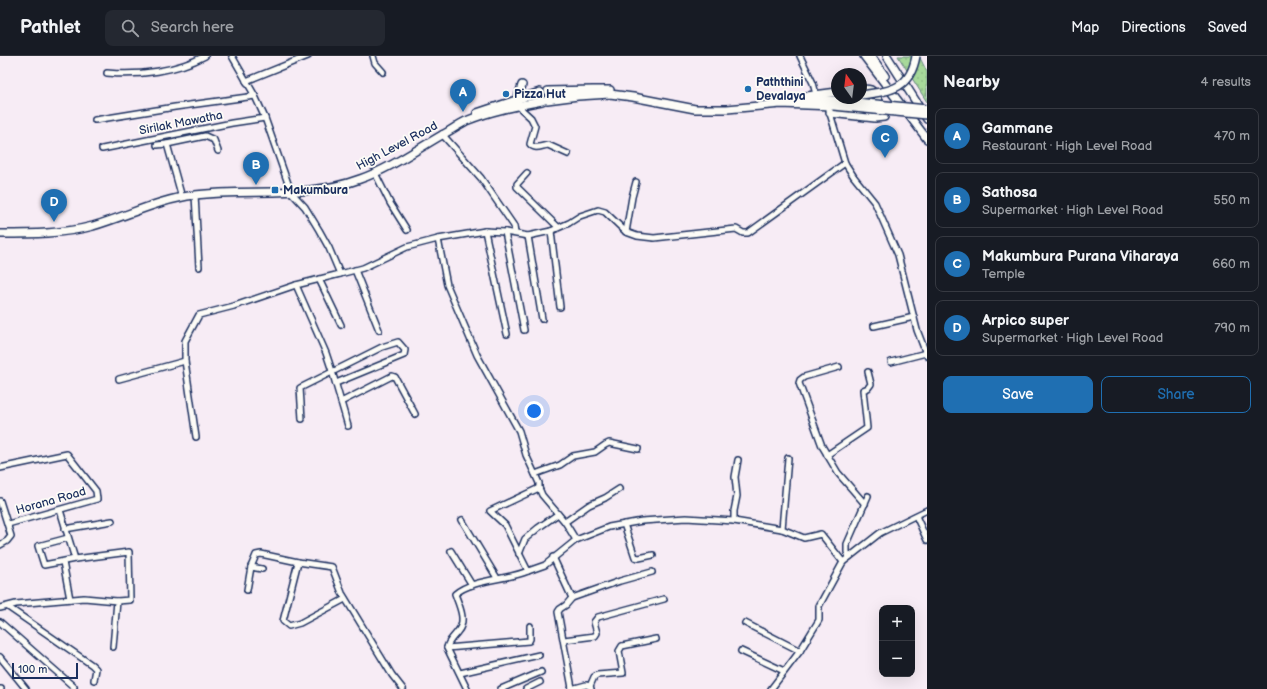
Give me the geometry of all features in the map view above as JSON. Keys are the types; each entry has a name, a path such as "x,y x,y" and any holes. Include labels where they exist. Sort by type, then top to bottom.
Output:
{"highway":[{"path":"864,56 927,139"},
{"path":"872,56 927,139"},
{"path":"886,56 927,119"},
{"path":"867,94 893,89 904,82 912,73 916,56"},
{"path":"518,102 522,85"},
{"path":"542,90 548,92 549,97 544,100 538,97 540,92 542,90"},
{"name":"High Level Road","path":"548,92 613,90 694,104 727,105 817,96 831,103"},
{"path":"832,104 875,118 884,117 884,111 873,92 867,90"},
{"name":"High Level Road","path":"92,224 181,194 233,189 291,190 329,185 358,177 401,156 480,112 518,102 540,92"},
{"path":"817,96 831,93"},
{"name":"High Level Road","path":"518,102 610,94 695,108 727,109 781,104 831,104"},
{"name":"High Level Road","path":"832,104 927,108"},
{"name":"High Level Road","path":"832,104 927,115"},
{"name":"High Level Road","path":"0,232 54,229 92,224 178,197 233,192 330,188 359,180 375,173 441,134"}],"street":[{"path":"107,73 143,74 185,64 205,56"},
{"path":"232,56 255,96 291,190 319,230 329,248 340,274"},
{"path":"246,81 308,56"},
{"path":"373,56 375,63 383,72"},
{"path":"800,56 817,96"},
{"path":"95,120 255,96"},
{"path":"518,102 531,118 535,126 530,144 532,147 536,148 548,145 568,154"},
{"path":"832,104 845,163 875,203 898,255 917,330 926,355 891,362"},
{"name":"Sirilak Mawatha","path":"102,149 264,118"},
{"path":"441,134 481,178 514,226 515,233"},
{"path":"157,145 204,136 214,140 218,151"},
{"path":"167,144 181,194"},
{"path":"196,437 185,361 185,341 199,315 234,306 296,285 363,268 407,247 438,239 485,231 515,233 528,236 550,231 569,223 580,216 598,210 605,212 626,232 637,236 654,238 736,229 743,233 748,233 845,163"},
{"path":"375,173 390,203 407,230"},
{"path":"527,173 517,184 517,187 558,227"},
{"path":"626,232 636,182"},
{"path":"195,195 199,267"},
{"path":"485,231 507,334"},
{"path":"550,231 560,307"},
{"path":"505,232 524,330"},
{"path":"528,236 542,319"},
{"path":"438,239 447,285 477,355 519,431 526,455 539,483 539,488 542,495 565,522 576,540"},
{"path":"355,270 379,330"},
{"path":"319,279 341,325"},
{"path":"296,285 332,371 348,426"},
{"path":"874,326 914,317"},
{"path":"302,419 300,388 382,347 398,342 405,350 404,355 336,383"},
{"path":"119,379 185,361"},
{"path":"839,367 804,377 799,383 822,446 838,473 864,504"},
{"path":"827,455 868,428 863,390 868,388 871,384 868,372"},
{"path":"341,402 392,376 395,377 415,414"},
{"path":"535,474 560,465 573,456 595,452 609,443 638,449"},
{"name":"Horana Road","path":"0,468 67,454 96,491 97,499 8,524"},
{"path":"782,529 788,458"},
{"path":"734,521 737,496 734,477 738,460"},
{"path":"528,571 505,525 490,511 539,488"},
{"path":"565,522 619,489"},
{"path":"849,557 847,552 847,544 868,496"},
{"name":"Horana Road","path":"0,501 11,536 7,541 0,545"},
{"path":"60,510 75,559"},
{"path":"771,689 800,651 820,620 819,606 843,562 880,533 927,510"},
{"path":"519,554 525,539 558,514"},
{"path":"916,516 927,540"},
{"path":"467,689 447,648 448,643 460,629 462,622 455,594 460,589 472,585 497,578 519,575 545,565 553,557 576,540 609,526 642,521 686,518 734,521 782,529 804,538 821,534 843,562"},
{"path":"462,520 497,578"},
{"path":"65,529 112,521"},
{"path":"624,524 635,557 639,558 653,555"},
{"path":"0,608 16,604 84,598 117,601 130,600 128,552 44,565 38,546 68,538"},
{"path":"451,550 472,585"},
{"path":"247,590 254,558 259,554 332,567 345,599 392,675 403,689"},
{"path":"553,557 572,598"},
{"path":"63,562 70,599"},
{"path":"298,562 283,621 289,626 300,624 345,599"},
{"path":"252,567 262,568"},
{"path":"652,572 620,581 572,598 560,609 558,612 572,688 586,685 591,687 594,677 597,675 622,674 619,651 622,646 656,639"},
{"path":"564,640 595,636 597,633 594,622 598,617 664,599"},
{"path":"112,647 117,601"},
{"path":"8,606 96,669 94,680"},
{"path":"0,622 74,687"},
{"path":"744,623 800,651"},
{"path":"447,648 529,641 530,626"},
{"path":"741,651 784,671"},
{"path":"460,673 539,655"},
{"path":"0,657 26,689"},
{"path":"501,689 541,672"},
{"path":"526,689 540,682"}],"green space":[{"path":"898,56 919,56 927,72 927,102"}],"place":[{"name":"Paththini Devalaya","path":"748,89"},
{"name":"Pizza Hut","path":"506,94"},
{"name":"Gammane","path":"463,112"},
{"name":"Makumbura Purana Viharaya","path":"885,158"},
{"name":"Sathosa","path":"256,185"},
{"name":"Makumbura","path":"275,190"},
{"name":"Arpico super","path":"54,222"}]}
